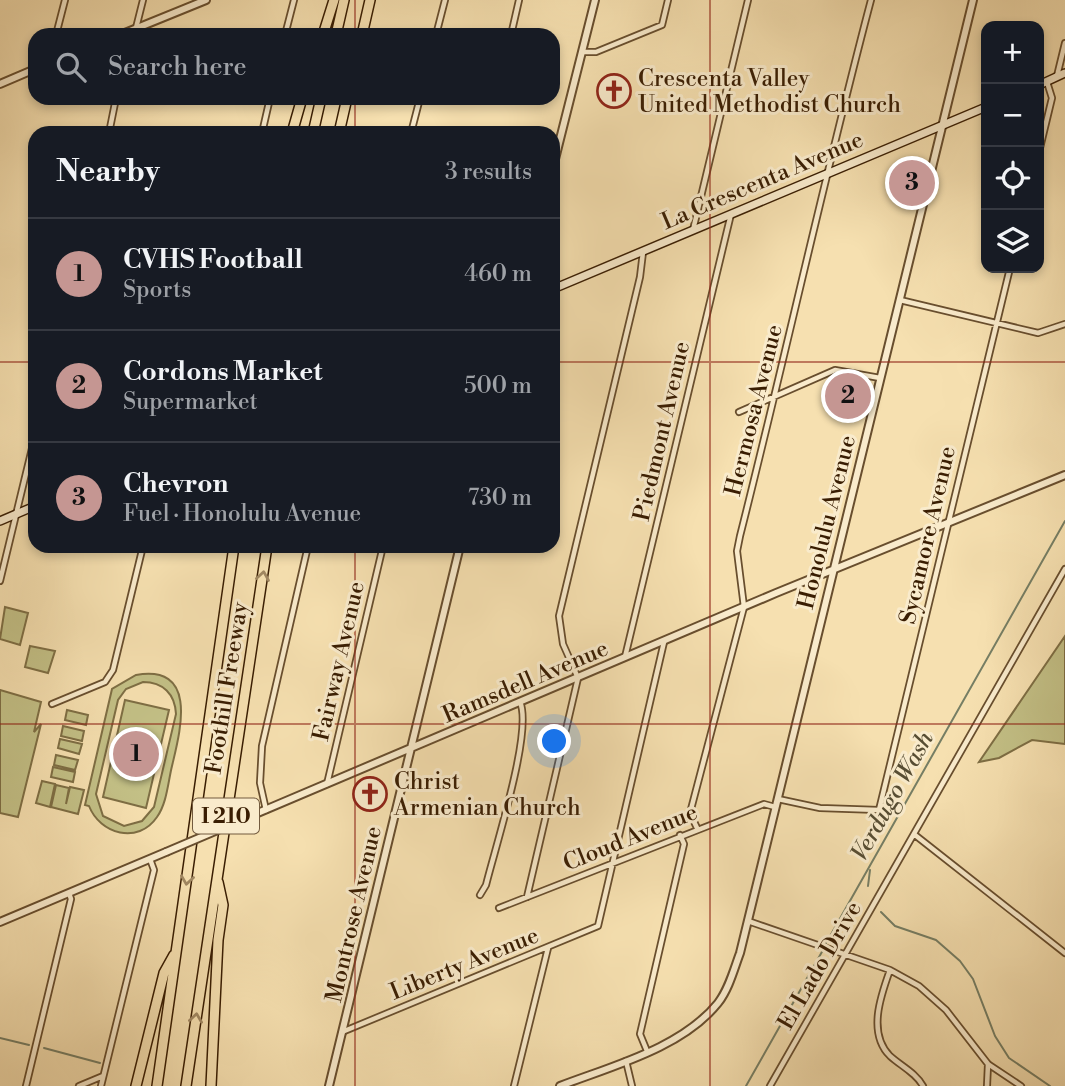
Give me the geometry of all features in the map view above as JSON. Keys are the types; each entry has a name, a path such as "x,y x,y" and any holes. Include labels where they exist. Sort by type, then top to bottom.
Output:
{"highway":[{"path":"325,28 334,0"},
{"path":"337,28 344,0"},
{"path":"364,28 370,0"},
{"path":"294,126 300,105"},
{"path":"315,126 319,105"},
{"path":"341,126 345,105"},
{"name":"Foothill Freeway","path":"158,1086 233,553"},
{"name":"Foothill Freeway","path":"186,1086 266,553"},
{"path":"211,1086 218,940 223,905 217,877"},
{"path":"136,1086 164,974 177,950"}],"main road":[{"path":"1044,83 1065,74"},
{"name":"La Crescenta Avenue","path":"560,286 981,109"},
{"path":"0,521 28,509"}],"street":[{"path":"58,28 65,0"},
{"path":"134,28 143,0"},
{"path":"140,28 206,0"},
{"path":"287,28 294,0"},
{"path":"438,28 445,0"},
{"path":"512,28 519,0"},
{"path":"560,139 595,0"},
{"path":"582,52 596,52 662,25 668,0"},
{"path":"693,230 748,0"},
{"name":"Hermosa Avenue","path":"696,828 690,813 744,607 738,546 776,396 825,174 871,0"},
{"name":"Honolulu Avenue","path":"560,1086 682,1034 719,1002 740,953 831,571 973,0"},
{"path":"1057,77 1065,43"},
{"path":"0,84 28,72"},
{"path":"1040,147 1052,98 1044,84"},
{"path":"110,126 115,105"},
{"path":"264,126 268,105"},
{"path":"413,126 418,105"},
{"name":"Piedmont Avenue","path":"625,657 731,214"},
{"path":"527,897 578,678 564,644 559,616 640,277 643,251"},
{"name":"Sycamore Avenue","path":"879,810 1009,273"},
{"path":"900,300 1038,334 1065,324"},
{"path":"739,412 835,370 880,378"},
{"path":"0,581 28,465"},
{"name":"Ramsdell Avenue","path":"0,922 744,607 1065,475"},
{"path":"52,704 105,682 113,670 141,553"},
{"path":"267,810 260,783 262,746 307,553"},
{"name":"Fairway Avenue","path":"327,784 381,553"},
{"name":"Montrose Avenue","path":"329,1086 458,553"},
{"name":"El Lado Drive","path":"770,1086 1065,569"},
{"path":"613,863 664,642"},
{"path":"481,895 520,748 525,713 520,702"},
{"name":"Cloud Avenue","path":"499,908 696,828 764,804 879,810"},
{"path":"647,1051 640,1034 684,844 680,835"},
{"path":"915,835 1065,953"},
{"path":"101,1086 154,870 150,859"},
{"name":"Liberty Avenue","path":"342,1032 598,926 613,863"},
{"path":"26,1086 71,900 69,893"},
{"path":"748,921 890,971 939,1003 988,1064 1021,1086"},
{"path":"514,1086 549,947"},
{"path":"890,971 877,1003 882,1041 888,1054 919,1079 923,1086"},
{"path":"626,1060 632,1086"},
{"path":"987,1086 988,1064"},
{"path":"79,1086 104,1076"}],"shaded area":[{"path":"5,607 28,613 20,645 0,639"},
{"path":"1065,636 1065,744 1032,740 999,758 979,762"},
{"path":"30,646 55,651 48,673 25,667"},
{"path":"156,674 169,680 177,690 181,704 179,736 163,805 149,826 130,833 110,829 85,805 112,689 136,675","holes":["143,682 167,690 176,714 154,807 142,821 124,826 103,816 96,794 118,700 126,689"]},
{"path":"0,690 41,702 34,732 41,724 18,817 0,813"},
{"path":"125,700 169,710 146,808 103,797"},
{"path":"67,710 88,715 86,725 65,720"},
{"path":"63,726 84,731 82,741 61,736"},
{"path":"60,739 82,744 79,754 58,748"},
{"path":"56,755 78,760 75,770 54,765"},
{"path":"53,767 75,772 73,782 51,777"},
{"path":"42,781 55,784 50,807 36,803"},
{"path":"56,785 69,788 66,804 70,787 84,790 78,814 51,807"}],"waterway":[{"name":"Verdugo Wash","path":"825,945 1065,521"},
{"path":"868,886 870,870"},
{"path":"881,912 895,926 936,940 960,961 973,979 995,1036 1009,1058 1050,1086"},
{"name":"Verdugo Wash","path":"746,1086 823,950"},
{"path":"0,1038 29,1045"},
{"path":"44,1048 100,1063"}],"place":[{"name":"Crescenta Valley United Methodist Church","path":"614,91"},
{"name":"Chevron","path":"912,183"},
{"name":"Cordons Market","path":"848,396"},
{"name":"CVHS Football","path":"136,754"},
{"name":"Christ Armenian Church","path":"370,794"}]}
